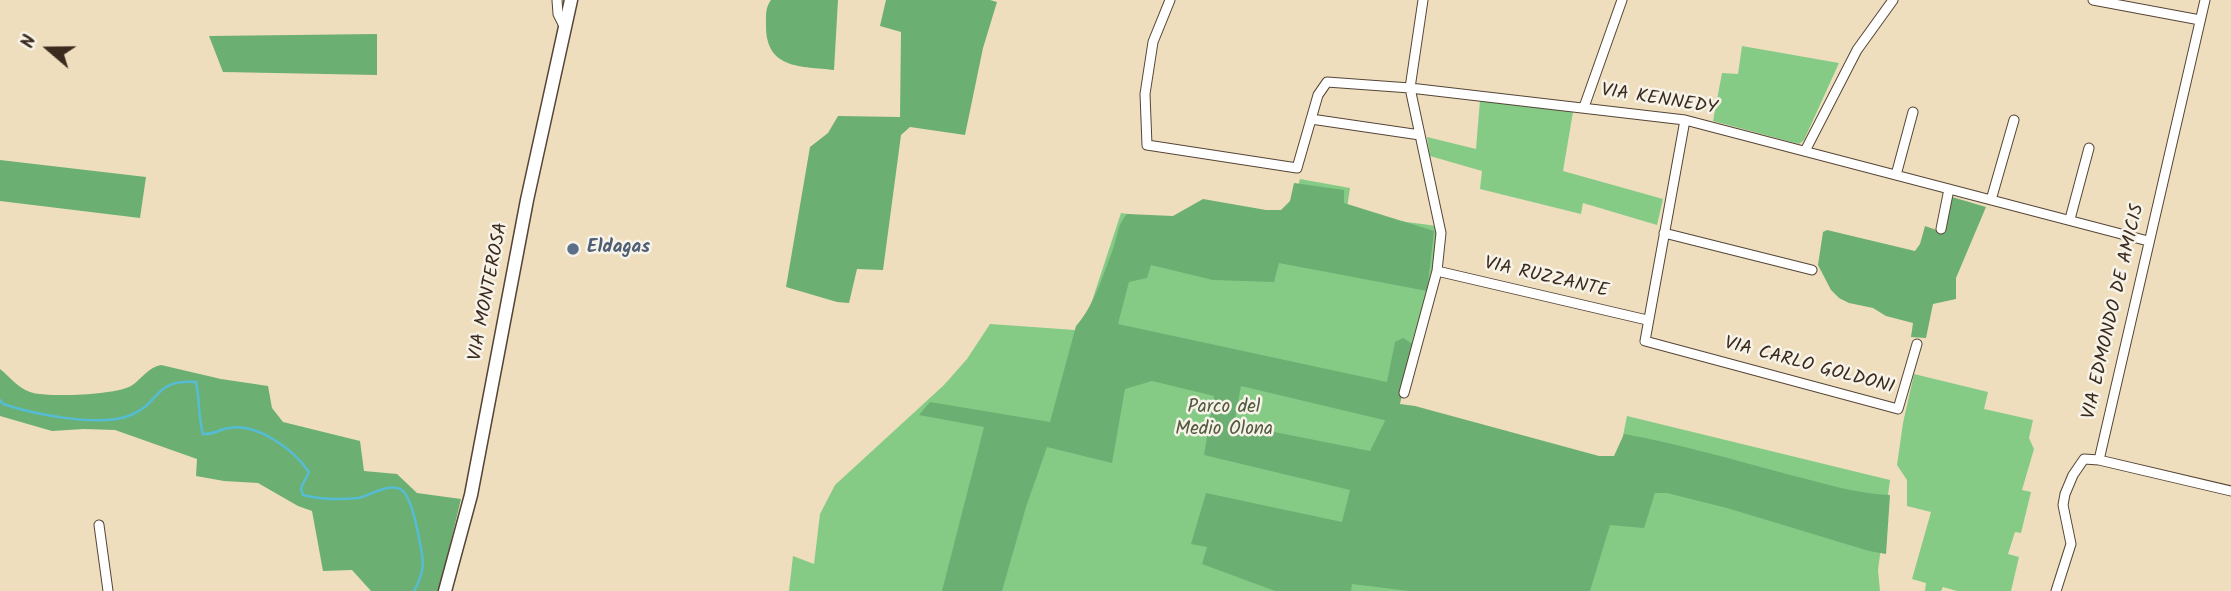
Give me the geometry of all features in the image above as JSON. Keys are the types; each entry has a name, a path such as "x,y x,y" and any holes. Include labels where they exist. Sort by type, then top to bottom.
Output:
{"main road":[{"name":"VIA MONTEROSA","path":"445,591 471,495 527,200 571,0"}],"street":[{"path":"557,0 558,13 564,26"},
{"path":"1170,0 1153,42 1145,94 1147,145 1297,168 1311,119 1420,135"},
{"path":"1404,393 1437,271 1441,233 1410,88 1423,0"},
{"path":"1584,107 1622,0"},
{"path":"1805,152 1857,50 1893,0"},
{"path":"2093,0 2200,20"},
{"name":"VIA EDMONDO DE AMICIS","path":"2099,460 2205,0"},
{"name":"VIA KENNEDY","path":"1311,119 1318,95 1327,82 1410,88 1685,120 2148,241"},
{"path":"1896,176 1913,112"},
{"path":"1647,320 1685,120"},
{"path":"1991,200 2014,120"},
{"path":"2070,219 2089,148"},
{"path":"1941,229 1949,189"},
{"path":"1664,233 1812,270"},
{"name":"VIA RUZZANTE","path":"1437,271 1647,320"},
{"name":"VIA CARLO GOLDONI","path":"1647,320 1645,341 1898,409 1917,344"},
{"path":"2056,591 2071,544 2063,505 2065,494 2084,459 2099,460 2231,491"},
{"path":"99,525 108,591"}],"green space":[{"path":"771,0 838,0 834,70 788,63 772,51 766,26 767,9"},
{"path":"886,0 997,2 983,48 965,135 910,127 901,135 883,270 857,269 849,303 837,302 786,287 810,147 828,133 838,116 900,117 901,32 880,26"},
{"path":"377,34 377,75 223,72 209,36"},
{"path":"1742,46 1839,63 1804,140 1799,144 1713,121 1722,73 1738,74"},
{"path":"1480,100 1573,112 1563,171 1663,199 1657,225 1583,203 1581,214 1480,189 1482,171 1430,156 1427,137 1476,149"},
{"path":"0,160 146,177 140,218 0,201"},
{"name":"Parco del Medio Olona","path":"1300,179 1350,188 1346,214 1437,226 1429,289 1393,405 1617,465 1627,416 1890,480 1878,570 1880,591 789,591 793,556 814,564 820,514 835,485 944,385 967,359 990,324 1075,330 1089,310 1121,213 1285,235"},
{"path":"1294,183 1344,190 1344,203 1434,231 1427,291 1279,263 1274,282 1213,280 1151,265 1147,278 1129,282 1118,324 1387,382 1395,342 1403,338 1413,344 1400,404 1599,456 1614,456 1624,434 1687,447 1840,488 1890,495 1886,554 1727,508 1667,493 1655,493 1644,528 1610,525 1590,591 1409,591 1352,584 1351,591 1275,591 1202,564 1207,547 1191,544 1206,493 1342,522 1350,490 1204,455 1214,396 1152,381 1125,389 1112,463 1047,447 1026,507 1002,591 942,591 984,427 919,415 930,402 1050,422 1076,326 1093,300 1119,226 1127,214 1173,216 1203,199 1266,210 1281,210 1290,201","holes":["1241,386 1384,420 1370,451 1234,424"]},
{"path":"1952,197 1986,207 1956,278 1956,299 1933,304 1926,338 1911,337 1913,323 1886,316 1873,308 1849,303 1831,290 1818,265 1823,232 1827,230 1915,251 1925,226 1945,233"},
{"path":"161,365 221,379 268,386 272,408 283,422 360,441 364,471 397,474 417,493 461,499 439,591 371,591 352,570 323,571 312,511 258,483 196,476 197,459 115,430 52,431 0,416 0,369 17,385 30,392 65,395 123,389 131,386 152,368"},
{"path":"1914,374 1988,392 1984,409 2033,420 2029,438 2034,449 2022,490 2031,492 2021,533 2015,532 2008,554 2019,557 2011,591 1957,591 1943,587 1941,591 1925,591 1926,583 1912,579 1931,512 1907,506 1907,480 1897,465"}],"waterway":[{"path":"0,400 3,404 31,412 67,418 118,419 141,410 172,384 196,382 203,434 240,428 274,440 294,455 309,472 301,488 303,495 344,499 358,498 390,488 404,492 414,516 422,556 421,576 414,591"}],"place":[{"name":"Eldagas","path":"573,249"}]}
